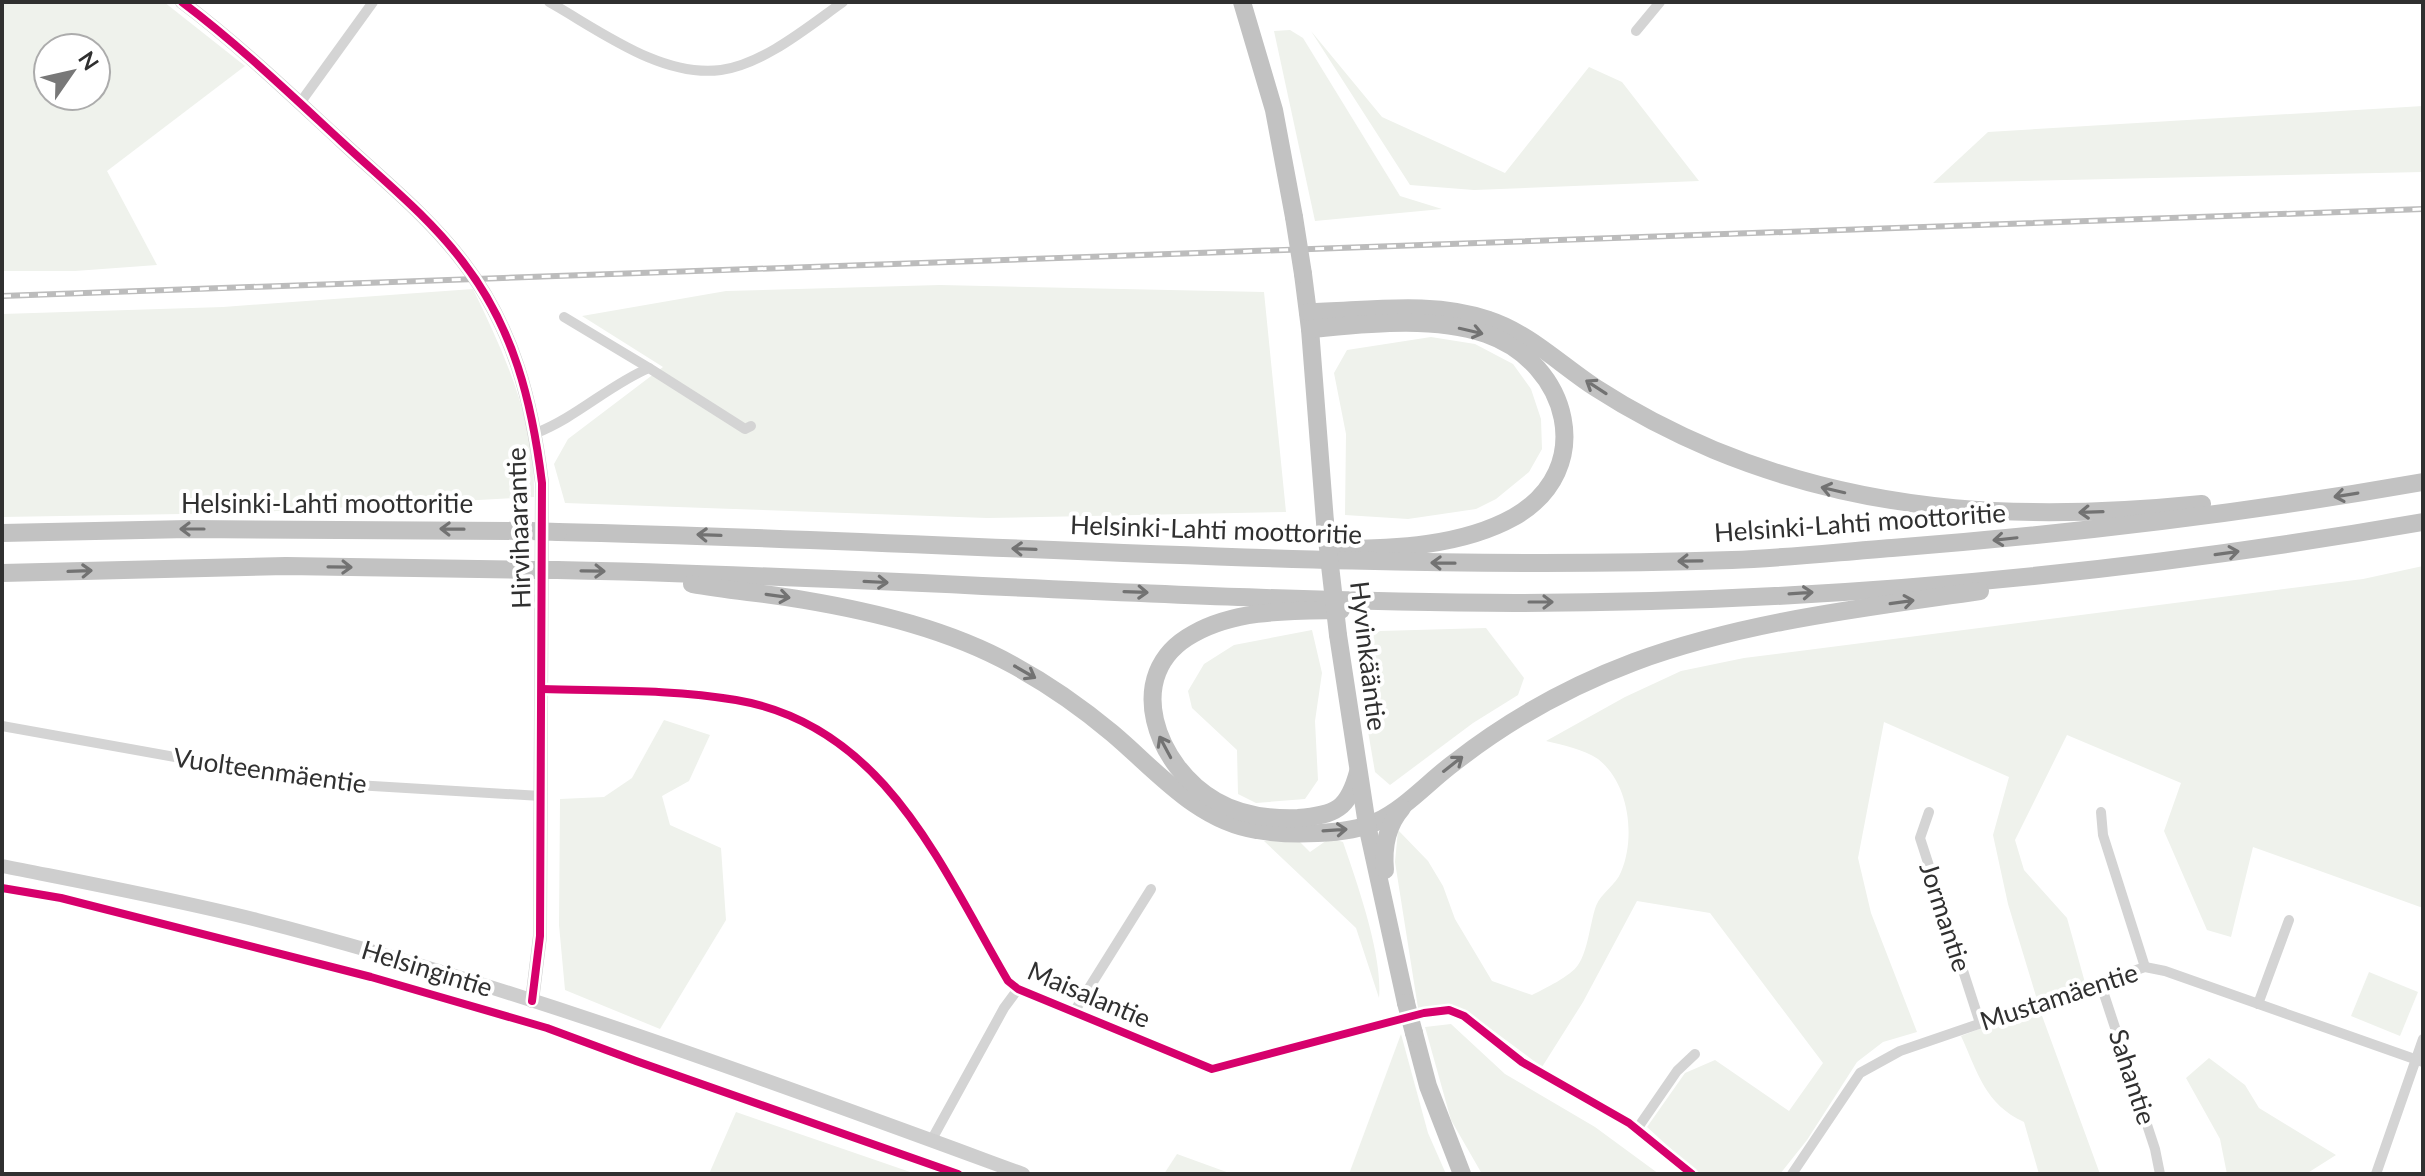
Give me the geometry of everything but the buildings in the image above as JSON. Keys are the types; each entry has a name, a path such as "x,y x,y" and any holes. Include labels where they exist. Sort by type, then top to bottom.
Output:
{"highway":[{"name":"Hyvinkääntie","path":"1242,2 1274,110 1303,274 1338,635 1367,825 1414,1033 1441,1123 1462,1174"},
{"path":"1309,321 1413,309 1462,313 1490,320 1512,331 1597,389 1674,432 1767,470 1827,489 1887,501 2011,513 2128,511 2239,500 2281,505"},
{"path":"1129,552 1355,549 1429,543 1485,529 1512,518 1544,492 1563,451 1565,429 1562,410 1553,387 1520,351 1506,342 1466,329 1423,324 1309,321"},
{"name":"Helsinki-Lahti moottoritie","path":"2,533 188,529 530,531 1476,564 1737,560 1977,542 2281,505 2423,482"},
{"path":"630,572 852,609 941,633 980,648 1047,685 1086,712 1188,799 1223,820 1259,831 1343,831 1367,825 1391,813 1454,762 1526,713 1593,679 1668,650 1721,634 1793,619 2423,522"},
{"path":"1358,772 1353,792 1341,808 1312,817 1259,816 1214,801 1183,775 1161,743 1154,725 1152,696 1163,661 1176,645 1191,634 1225,620 1250,616 1511,603 1742,597 2000,579 2172,560"},
{"path":"2,573 286,566 557,570 1511,603"},
{"path":"1389,925 1384,862 1386,840 1397,814 1414,795"},
{"name":"Hyvinkääntie","path":"1441,1123 1471,1174"}],"street":[{"name":"Hirvihaarantie","path":"182,2 221,32 413,207 463,262 481,288 508,341 528,398 542,483 540,936 532,1001"},
{"path":"300,103 373,2"},
{"path":"549,2 654,60 698,71 724,70 755,59 794,38 843,2"},
{"path":"1636,31 1660,2"},
{"path":"564,317 745,429 751,426"},
{"path":"536,433 565,420 627,378 649,368"},
{"name":"Maisalantie","path":"542,689 695,694 740,700 816,727 863,761 906,811 1008,981 1018,989 1212,1069 1424,1013 1449,1010 1464,1016 1522,1062 1637,1129 1692,1174"},
{"name":"Vuolteenmäentie","path":"2,726 264,773 340,783 541,796"},
{"name":"Jormantie","path":"1929,812 1920,838 1980,1023"},
{"path":"2101,812 2103,835 2145,967"},
{"name":"Helsingintie","path":"2,866 255,920 383,954 704,1056 1023,1174"},
{"path":"1074,1012 1151,889"},
{"path":"2258,1004 2289,920"},
{"name":"Mustamäentie","path":"1792,1174 1860,1073 1895,1053 2145,967 2165,971 2420,1061"},
{"name":"Sahantie","path":"2100,982 2155,1149 2160,1174"},
{"path":"931,1141 1004,1008 1018,989"},
{"path":"2376,1174 2420,1061 2423,1039"},
{"path":"1637,1129 1677,1071 1695,1054"}],"shaded area":[{"path":"2,2 164,2 245,66 107,171 157,265 75,271 2,271"},
{"path":"1290,30 1303,38 1400,196 1442,209 1315,221 1274,31"},
{"path":"1311,31 1382,117 1505,173 1589,67 1622,82 1699,181 1474,190 1410,185"},
{"path":"2423,106 2423,172 1933,183 1988,132"},
{"path":"940,285 1264,292 1286,512 987,518 565,503 554,464 568,439 663,367 582,316 726,291"},
{"path":"473,289 507,364 524,416 530,442 534,497 242,513 2,517 2,314 223,307"},
{"path":"1431,337 1475,344 1513,364 1531,389 1541,419 1542,449 1529,472 1496,499 1476,509 1408,519 1345,515 1346,434 1334,373 1347,350"},
{"path":"2423,566 2423,908 2253,847 2231,937 2207,930 2164,831 2181,783 2067,735 2015,840 2024,870 2067,918 2089,997 2041,1013 2100,1174 2039,1174 2024,1122 1991,1097 1961,1036 2039,1006 2008,904 1993,835 2009,777 1884,722 1858,858 1871,913 1917,1032 1883,1042 1857,1062 1807,1140 1780,1174 1698,1174 1647,1127 1685,1073 1715,1060 1789,1111 1823,1063 1710,913 1637,901 1583,1002 1542,1067 1468,1012 1449,1004 1418,1008 1395,862 1398,830 1428,861 1443,886 1455,919 1492,981 1532,995 1550,986 1570,973 1581,959 1596,906 1616,881 1626,858 1628,827 1623,796 1609,769 1586,753 1546,741 1625,697 1681,671 1744,658 2363,579"},
{"path":"1486,628 1524,678 1518,695 1473,723 1390,785 1375,772 1358,673 1359,642 1380,631"},
{"path":"1312,630 1322,673 1315,721 1318,780 1305,799 1256,803 1238,794 1237,750 1192,708 1188,691 1204,664 1234,645"},
{"path":"664,720 710,735 689,781 662,796 670,825 721,848 726,920 660,1029 565,990 559,925 560,799 604,797 632,778"},
{"path":"1330,838 1343,842 1362,898 1377,962 1379,998 1356,928 1264,841 1298,840 1310,852"},
{"path":"2369,972 2418,992 2400,1036 2351,1016"},
{"path":"1451,1024 1505,1074 1595,1127 1659,1174 1482,1174 1451,1120 1425,1027"},
{"path":"1401,1034 1428,1133 1446,1174 1349,1174"},
{"path":"2209,1058 2245,1085 2259,1108 2336,1155 2306,1174 2227,1174 2220,1139 2186,1078"},
{"path":"736,1112 916,1174 709,1174"},
{"path":"1177,1154 1232,1174 1164,1174"}],"railway":[{"path":"2,296 2423,209"}],"cycle path":[{"path":"182,2 264,70 436,230 481,287 518,367 533,424 542,483 540,936 532,1001"},
{"path":"542,689 663,692 736,700 787,714 831,738 869,769 902,806 958,892 1008,981 1018,989 1212,1069 1424,1013 1449,1010 1464,1016 1522,1062 1629,1123 1692,1174"},
{"path":"2,888 61,898 371,977 547,1028 958,1174"}]}
